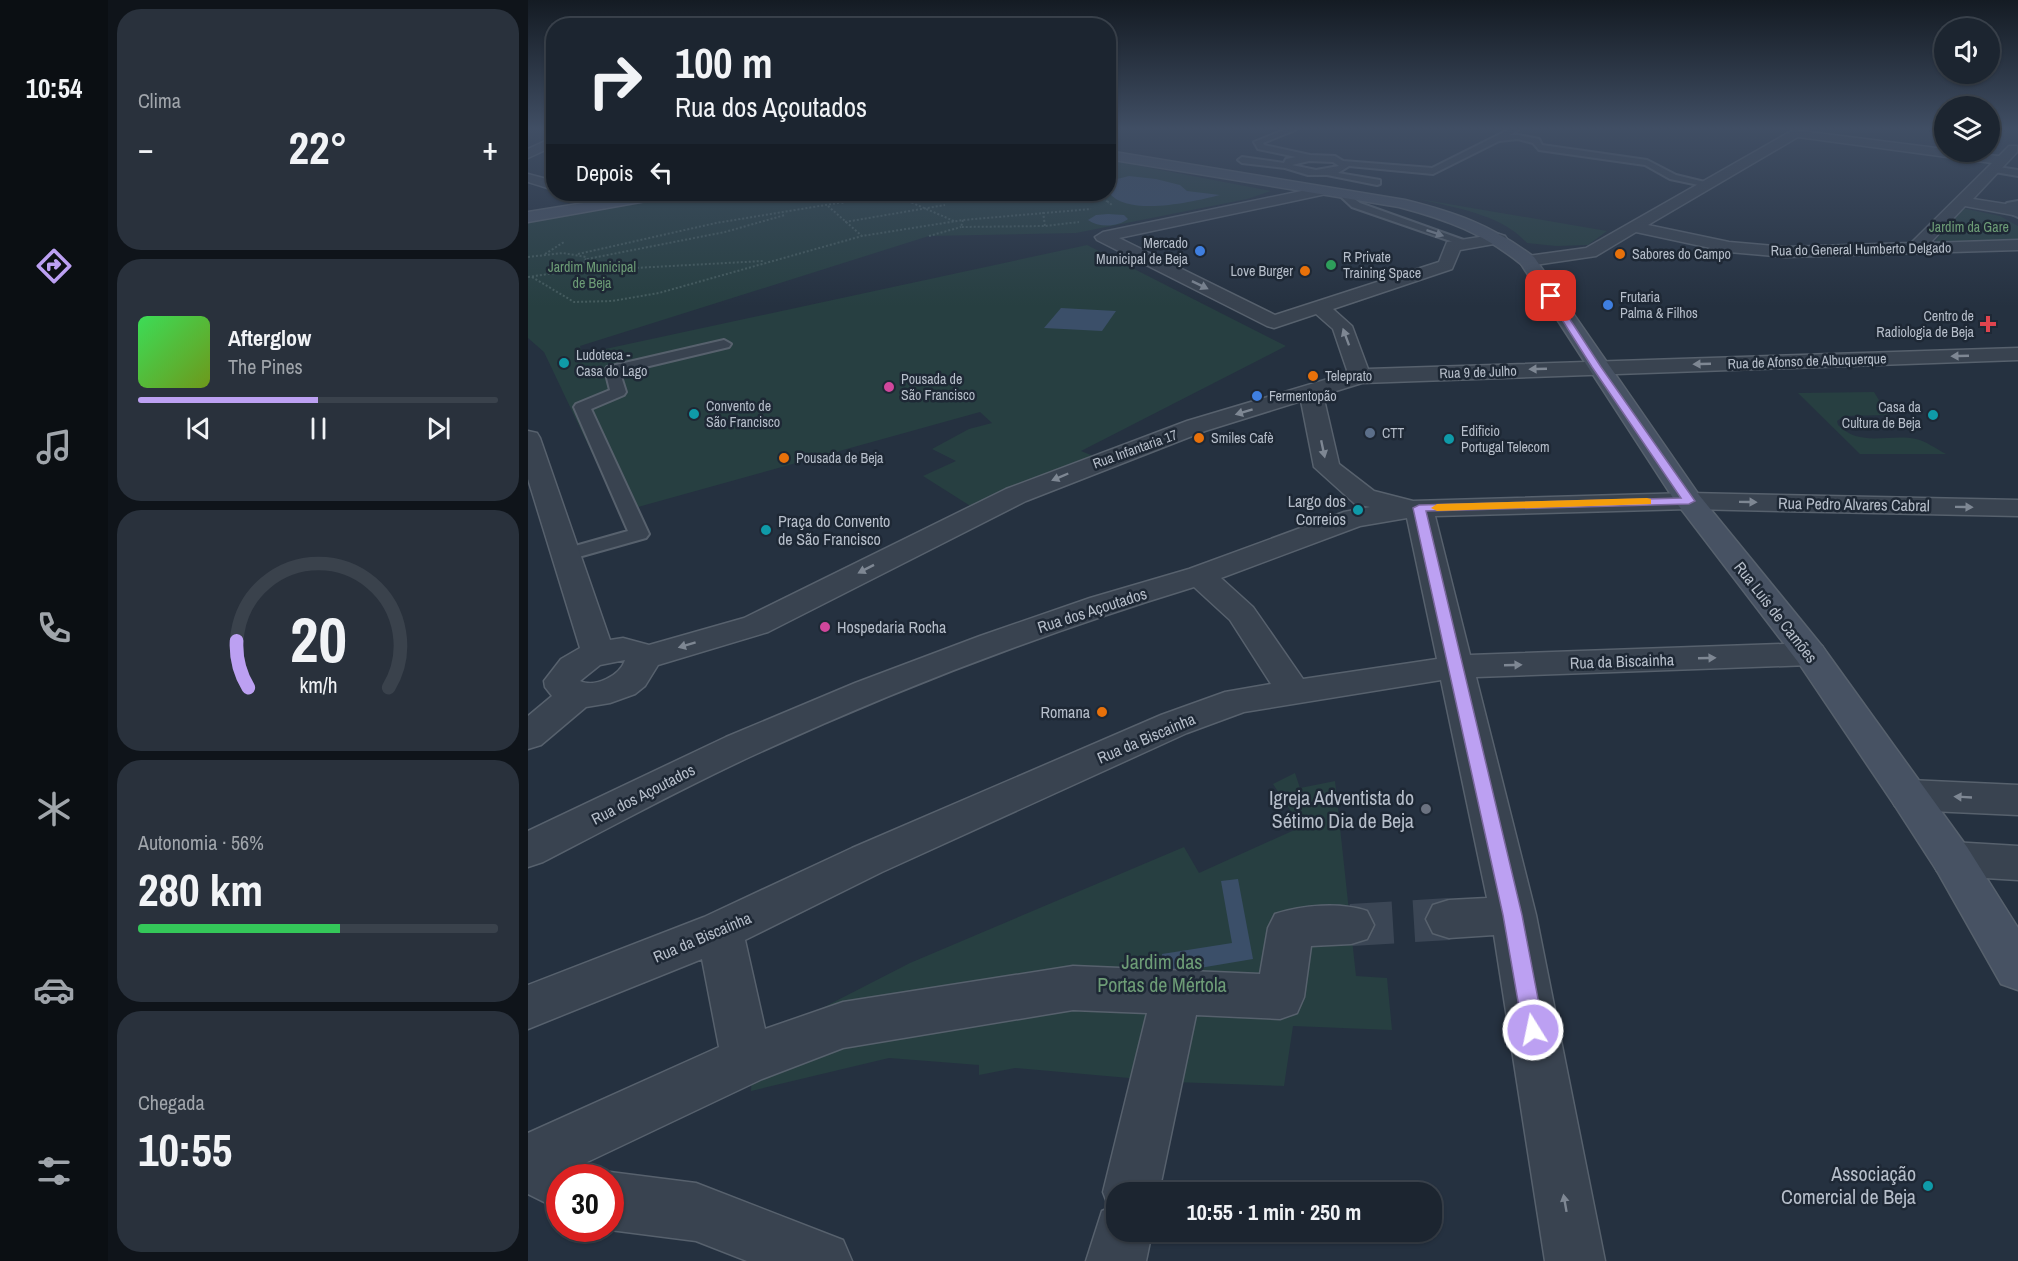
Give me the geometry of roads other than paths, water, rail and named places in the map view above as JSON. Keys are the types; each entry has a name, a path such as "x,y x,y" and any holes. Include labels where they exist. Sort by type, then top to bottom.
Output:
{"main road":[{"name":"Rua Luís de Camões","path":"1309,189 1400,203 1446,215 1499,239 1528,261 1689,501 1810,654 1909,795 1952,859 2018,969"},
{"path":"528,217 622,201"}],"street":[{"path":"1528,261 1590,252 1700,189"},
{"path":"1916,249 1973,189"},
{"path":"1321,191 1102,237 1274,322 1446,265 1454,246 1499,239"},
{"path":"596,201 605,204"},
{"path":"1961,201 2015,209"},
{"name":"Rua do General Humberto Delgado","path":"1634,227 1729,246 1786,252 2018,245"},
{"path":"1320,308 1342,326 1360,376"},
{"name":"Rua de Afonso de Albuquerque","path":"1597,367 2018,354"},
{"name":"Rua 9 de Julho","path":"1360,376 1597,367"},
{"name":"Rua Infantaria 17","path":"643,658 756,625 1016,495 1071,472 1196,426 1360,376"},
{"path":"1311,392 1327,467 1365,498 1419,508 1513,915 1575,1261"},
{"path":"528,438 568,555 598,653"},
{"name":"Rua dos Açoutados","path":"528,850 739,746 868,691 992,643 1101,605 1200,575 1354,518 1419,508 1689,501"},
{"name":"Rua Pedro Alvares Cabral","path":"1689,501 2018,508"},
{"path":"1200,575 1242,614 1293,691"},
{"path":"623,649 639,653 643,658 638,673 617,688 589,695 577,695 563,687 562,681 574,665 598,653 623,649"},
{"name":"Rua da Biscainha","path":"528,1007 720,931 867,860 1174,724 1238,701 1454,667 1810,654"},
{"path":"528,736 577,695"},
{"path":"1909,795 2018,800"},
{"path":"1952,859 2018,862"},
{"path":"1449,919 1513,915"},
{"path":"528,1162 747,1060 843,1025 1073,988 1280,997 1291,928 1351,925"},
{"path":"720,931 747,1060"},
{"path":"1133,1182 1176,994"},
{"path":"528,1162 546,1173"},
{"path":"624,1203 696,1212 822,1261"},
{"path":"1116,1261 1121,1242"}],"lane":[{"path":"1343,194 1356,205 1466,243"},
{"path":"568,555 639,534 582,407 618,392 612,370 724,345"}],"water":[{"path":"1116,189 1184,189 1220,195 1162,206 1131,204 1118,200"},
{"path":"1096,215 1124,215 1128,219 1108,226 1088,220"},
{"path":"1061,308 1116,311 1102,331 1044,328"},
{"path":"1238,879 1253,959 1164,974 1162,954 1232,943 1221,881"}],"tunnel":[{"path":"1351,925 1449,919"}],"place":[{"name":"Mercado Municipal de Beja","path":"1200,251"},
{"name":"Sabores do Campo","path":"1620,254"},
{"name":"R Private Training Space","path":"1331,265"},
{"name":"Love Burger","path":"1305,271"},
{"name":"Frutaria Palma & Filhos","path":"1608,305"},
{"name":"Centro de Radiologia de Beja","path":"1988,324"},
{"name":"Ludoteca - Casa do Lago","path":"564,363"},
{"name":"Teleprato","path":"1313,376"},
{"name":"Pousada de São Francisco","path":"889,387"},
{"name":"Fermentopão","path":"1257,396"},
{"name":"Convento de São Francisco","path":"694,414"},
{"name":"Casa da Cultura de Beja","path":"1933,415"},
{"name":"CTT","path":"1370,433"},
{"name":"Smiles Cafè","path":"1199,438"},
{"name":"Edificio Portugal Telecom","path":"1449,439"},
{"name":"Pousada de Beja","path":"784,458"},
{"name":"Largo dos Correios","path":"1358,510"},
{"name":"Praça do Convento de São Francisco","path":"766,530"},
{"name":"Hospedaria Rocha","path":"825,627"},
{"name":"Romana","path":"1102,712"},
{"name":"Igreja Adventista do Sétimo Dia de Beja","path":"1426,809"},
{"name":"Associação Comercial de Beja","path":"1928,1186"}],"park label":[{"name":"Jardim da Gare","path":"1969,227"},
{"name":"Jardim Municipal de Beja","path":"592,276"},
{"name":"Jardim das Portas de Mértola","path":"1162,974"}]}
